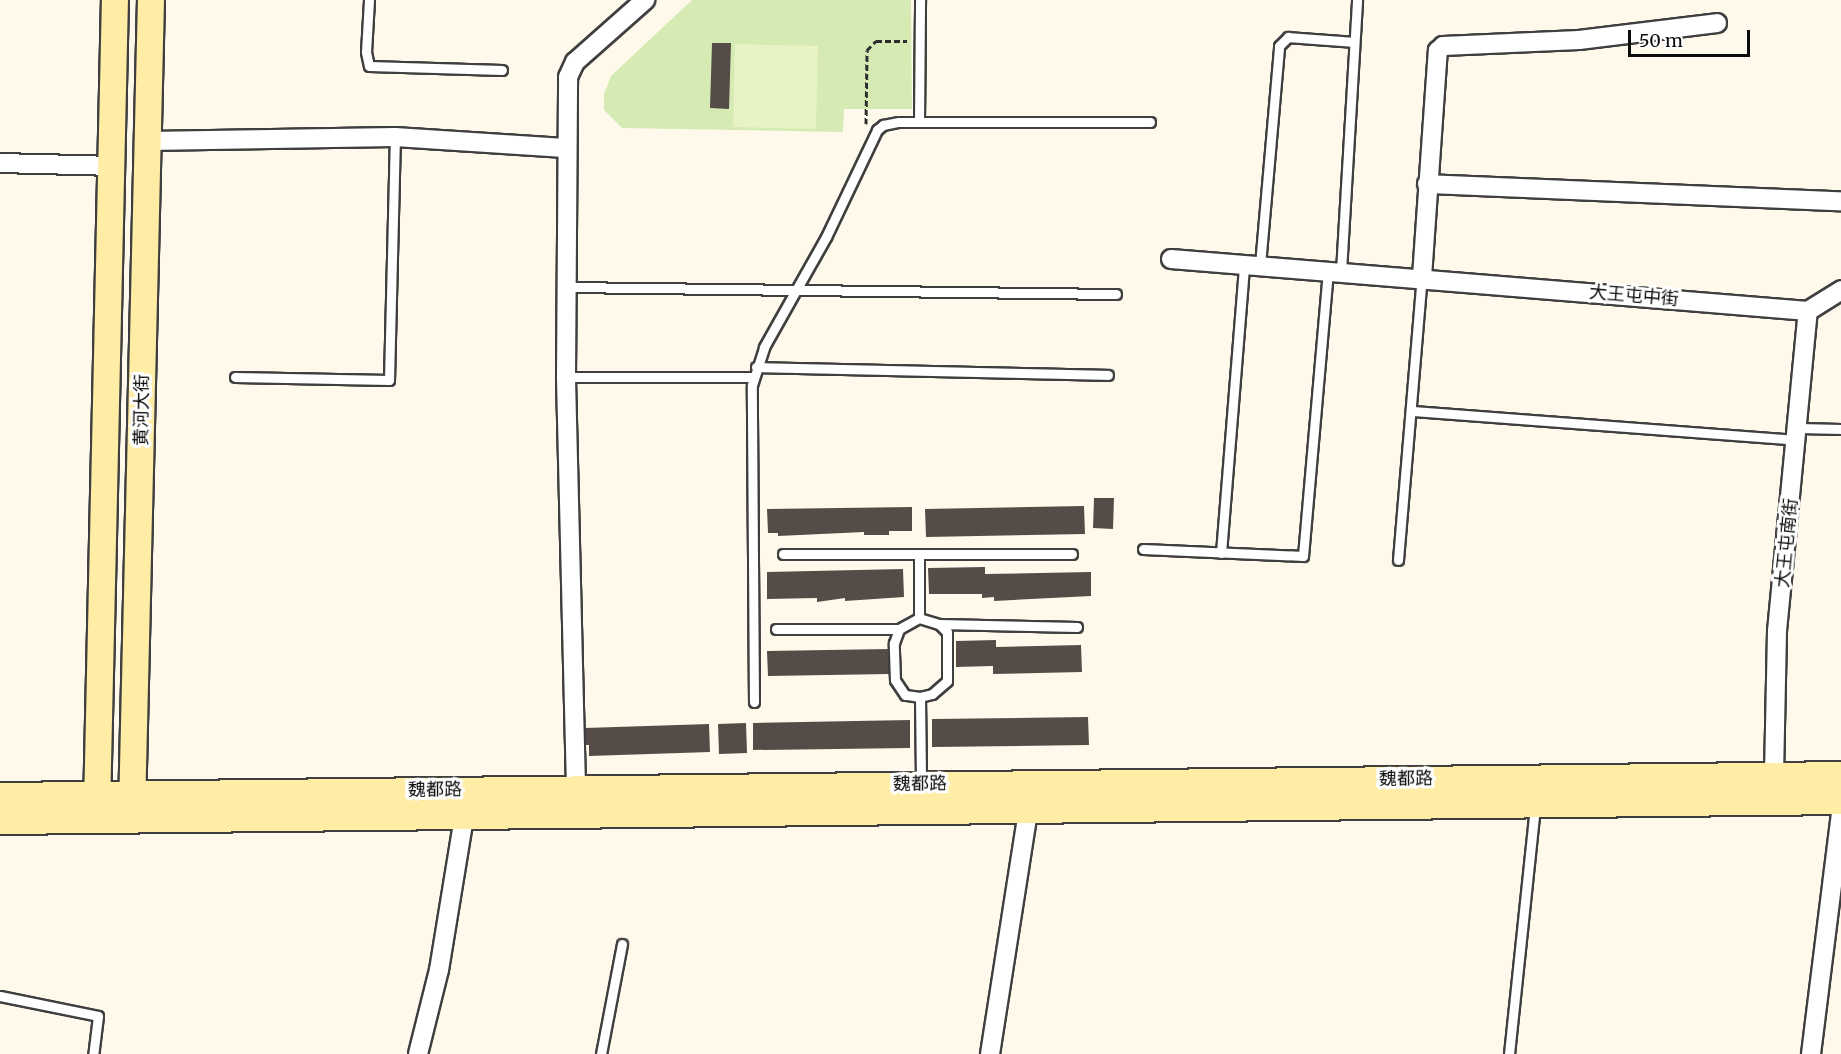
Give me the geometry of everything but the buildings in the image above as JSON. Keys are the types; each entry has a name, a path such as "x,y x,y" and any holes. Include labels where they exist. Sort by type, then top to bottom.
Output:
{"main road":[{"name":"黄河大街","path":"96,820 115,0"},
{"name":"黄河大街","path":"132,820 151,0"},
{"name":"魏都路","path":"0,796 1841,775"},
{"name":"魏都路","path":"0,821 1841,801"}],"street":[{"path":"576,788 566,377 565,148 568,77 575,62 645,0"},
{"path":"1422,277 1438,51 1443,46 1579,40 1717,23"},
{"path":"148,141 395,137 565,148"},
{"path":"0,164 111,166"},
{"path":"1427,184 1841,201"},
{"name":"大王屯中街","path":"1171,259 1422,277 1808,311"},
{"path":"1808,311 1841,290"},
{"name":"大王屯南街","path":"1774,776 1777,631 1798,434 1808,311"},
{"path":"990,1054 1028,811"},
{"path":"1811,1054 1841,813"},
{"path":"418,1054 439,970 464,817"}],"lane":[{"path":"369,0 366,52 369,66 502,70"},
{"path":"919,122 920,0"},
{"path":"1143,549 1303,556 1334,271 1357,0"},
{"path":"1221,553 1252,265 1279,46 1288,38 1354,42"},
{"path":"754,702 755,372 883,125 919,122 1150,122"},
{"path":"235,377 389,380 395,137"},
{"path":"1398,560 1413,411 1422,277"},
{"path":"566,287 1116,294"},
{"path":"566,377 755,372 1108,375"},
{"path":"1413,411 1798,434 1841,429"},
{"path":"783,554 1072,554"},
{"path":"919,554 919,618"},
{"path":"776,629 899,629 919,618 939,624 1077,627"},
{"path":"899,629 894,643 895,680 905,695 920,697 932,694 947,681 946,632 939,624"},
{"path":"920,697 921,784"},
{"path":"1509,1054 1535,804"},
{"path":"601,1054 622,945"},
{"path":"0,996 98,1016 93,1054"}],"path":[{"path":"865,156 867,50 876,41 920,40"}],"green space":[{"path":"692,0 911,0 912,109 844,109 843,132 622,128 604,110 604,94 611,76"},
{"path":"735,44 818,46 816,129 733,127"}]}
